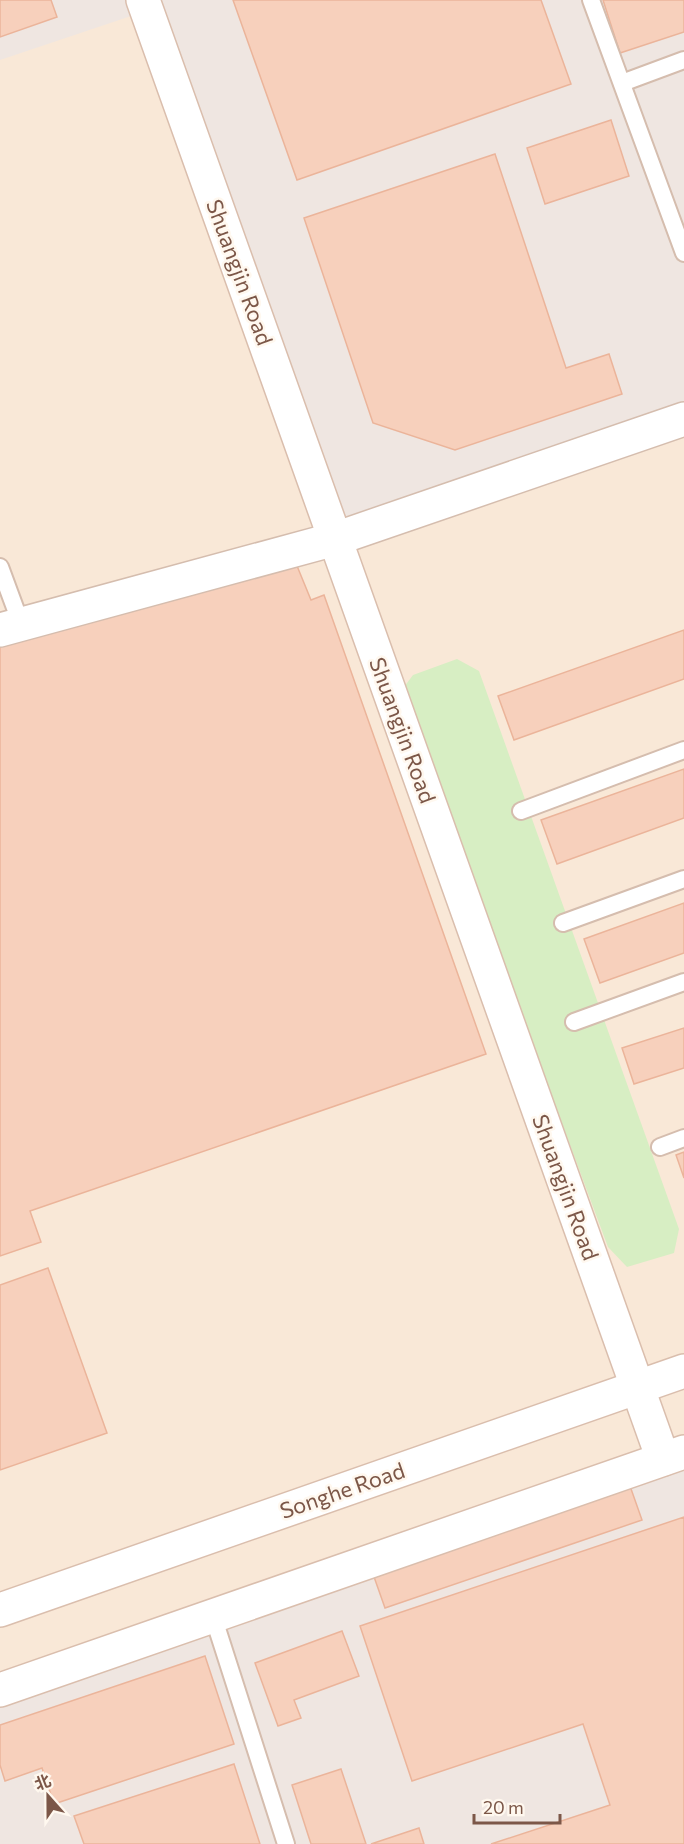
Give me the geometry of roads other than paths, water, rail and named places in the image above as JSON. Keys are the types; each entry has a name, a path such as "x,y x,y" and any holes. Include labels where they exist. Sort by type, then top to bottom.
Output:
{"street":[{"name":"Shuangjin Road","path":"143,0 638,1387 674,1456"},
{"path":"11,627 335,539 684,419"},
{"name":"Songhe Road","path":"0,1610 684,1371"},
{"path":"0,1690 674,1456"}],"lane":[{"path":"591,0 684,254"},
{"path":"622,83 684,60"},
{"path":"0,567 11,627"},
{"path":"521,811 684,750"},
{"path":"563,923 684,879"},
{"path":"574,1022 684,982"},
{"path":"660,1147 684,1138"},
{"path":"213,1616 286,1844"}]}
